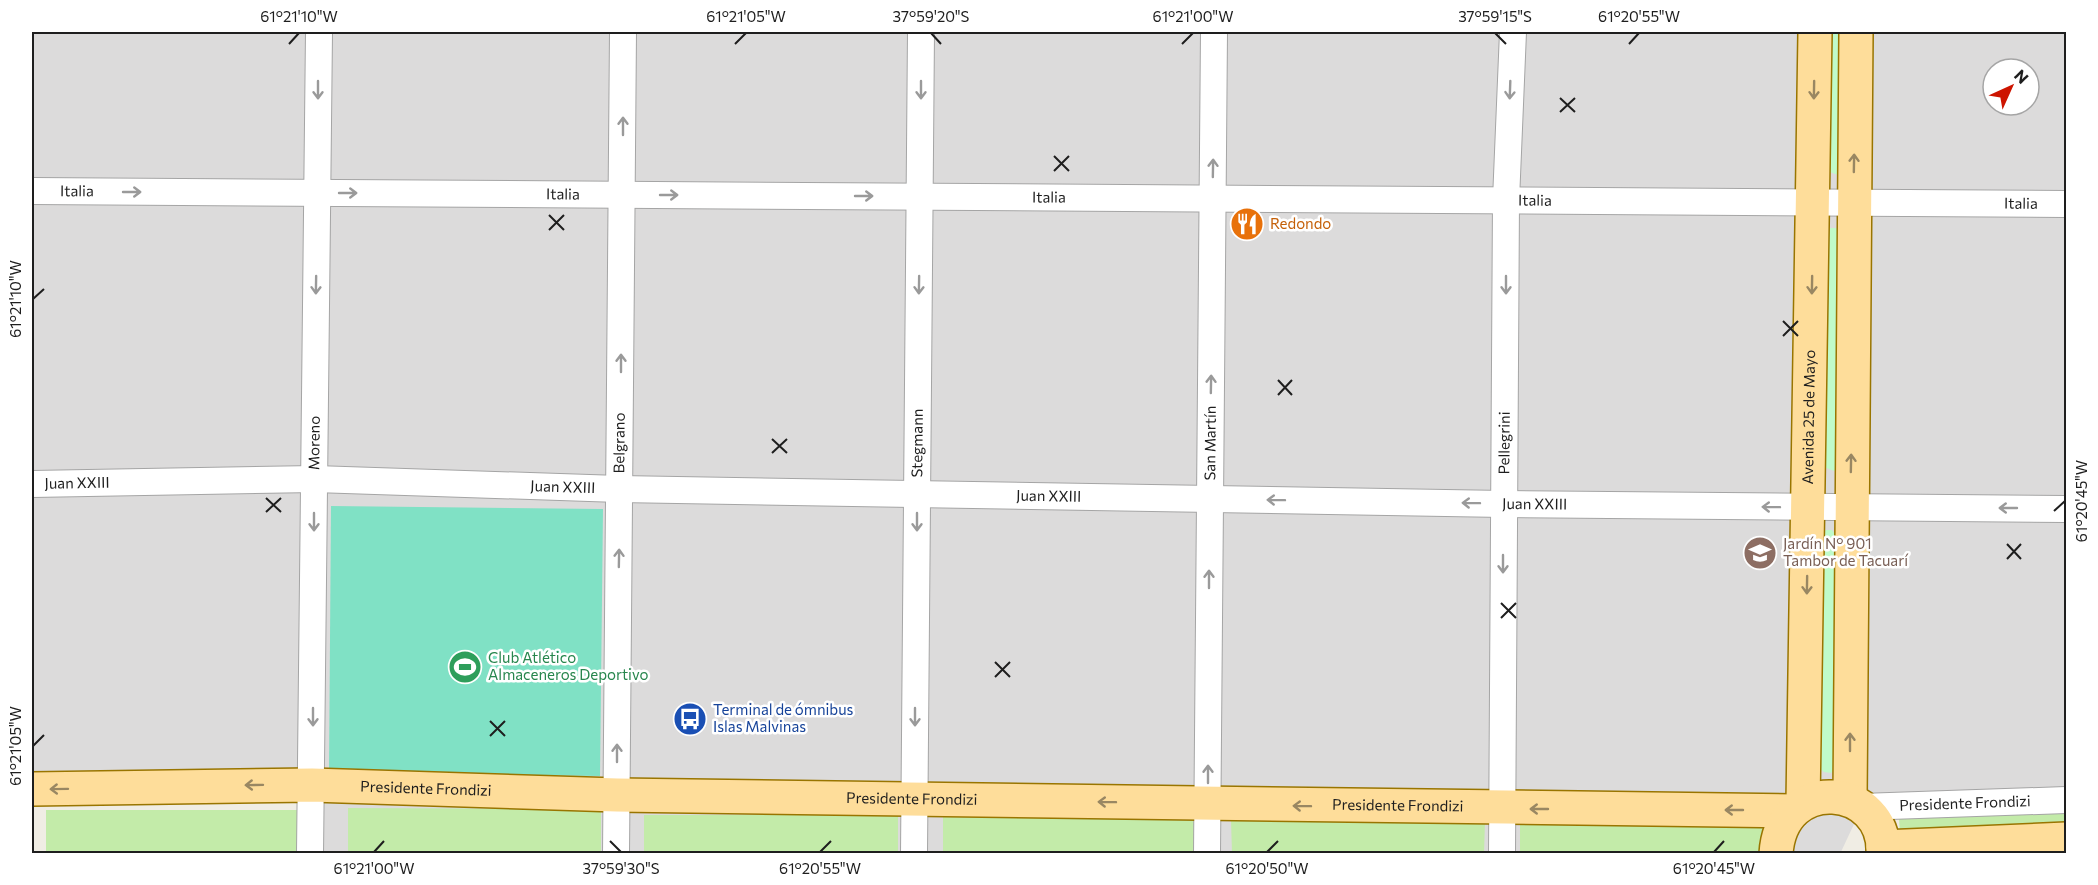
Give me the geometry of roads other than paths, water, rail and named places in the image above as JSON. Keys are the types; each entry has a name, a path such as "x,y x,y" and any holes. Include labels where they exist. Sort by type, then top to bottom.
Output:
{"main road":[{"name":"Avenida 25 de Mayo","path":"1798,807 1809,507 1815,32"},
{"path":"1856,32 1851,508 1855,803 1877,824 1883,850 2067,839"},
{"name":"Presidente Frondizi","path":"32,789 312,784 617,795 1501,809 1798,807 1818,798 1834,796 1855,803"},
{"path":"1776,854 1777,837 1783,823 1798,807"}],"street":[{"name":"Moreno","path":"310,854 319,32"},
{"name":"Belgrano","path":"616,854 623,32"},
{"name":"Stegmann","path":"914,854 921,32"},
{"name":"San Martín","path":"1207,854 1214,32"},
{"name":"Pellegrini","path":"1502,854 1506,200 1513,32"},
{"name":"Italia","path":"32,191 2067,204"},
{"name":"Juan XXIII","path":"32,484 315,479 620,489 1504,504 2067,509"},
{"name":"Presidente Frondizi","path":"1855,803 2067,801"}],"place":[{"name":"Redondo","path":"1247,224"},
{"name":"Jardín N° 901 Tambor de Tacuarí","path":"1760,553"},
{"name":"Club Atlético Almaceneros Deportivo","path":"465,667"},
{"name":"Terminal de ómnibus Islas Malvinas","path":"690,719"}]}
